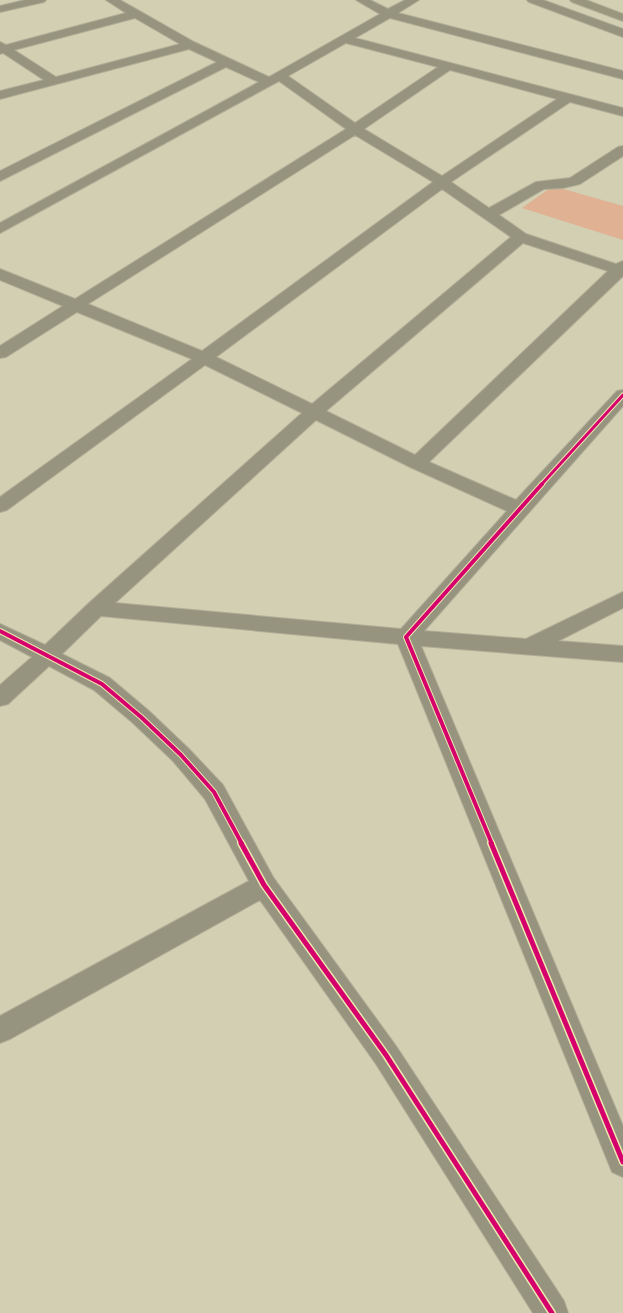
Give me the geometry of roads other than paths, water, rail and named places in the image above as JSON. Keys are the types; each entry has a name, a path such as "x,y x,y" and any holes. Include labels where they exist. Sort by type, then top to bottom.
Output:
{"main road":[{"path":"576,0 623,18"},
{"path":"604,0 623,7"}],"street":[{"path":"0,10 40,0"},
{"path":"112,0 190,45 226,62 274,79 442,182 521,237 622,269 417,463"},
{"path":"362,0 388,14 623,75"},
{"path":"0,229 274,79 413,0"},
{"path":"533,0 623,33"},
{"path":"1,48 136,14"},
{"path":"345,38 623,112"},
{"path":"0,95 190,45"},
{"path":"1,48 54,81"},
{"path":"0,176 226,62"},
{"path":"0,353 355,129 448,66"},
{"path":"0,506 204,358 442,182 567,98"},
{"path":"489,214 541,185 564,184 575,181 623,150"},
{"path":"0,698 48,655 96,608 315,411 521,237"},
{"path":"0,274 204,358 315,411 417,463 519,509"},
{"path":"406,637 519,509 620,402"},
{"path":"530,646 623,599"},
{"path":"96,608 406,637 623,654"},
{"path":"0,631 102,684 141,717 181,755 214,792 264,886 386,1055 552,1313"},
{"path":"406,637 623,1162"},
{"path":"0,1030 264,886"}]}
